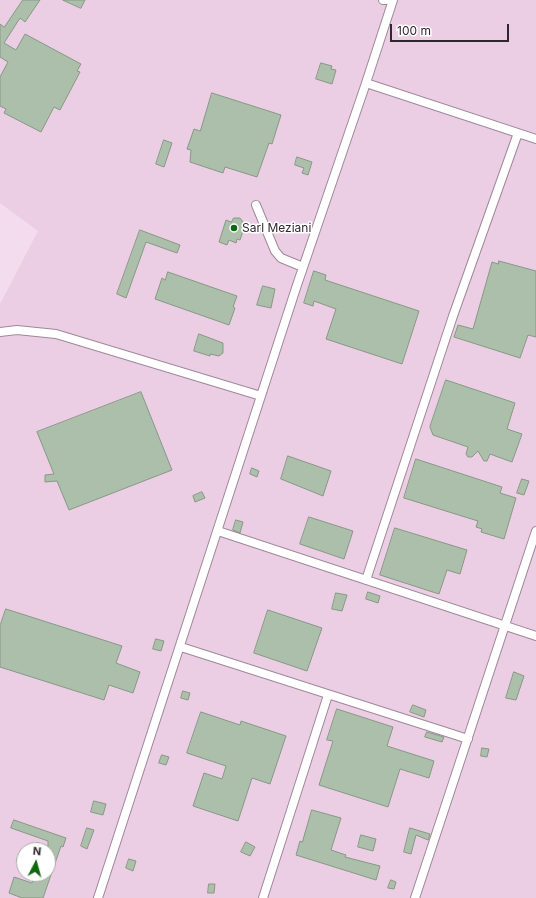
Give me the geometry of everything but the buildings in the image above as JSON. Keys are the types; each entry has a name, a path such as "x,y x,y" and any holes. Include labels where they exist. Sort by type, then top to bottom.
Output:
{"street":[{"path":"98,898 303,267 366,83 392,0 383,0"},
{"path":"366,83 536,139"},
{"path":"366,580 440,353 518,133"},
{"path":"256,205 281,258 303,267"},
{"path":"0,332 17,330 56,334 261,396"},
{"path":"218,531 536,636"},
{"path":"415,898 536,531"},
{"path":"180,647 468,739"},
{"path":"263,898 328,695"}],"shaded area":[{"path":"0,0 536,0 536,898 0,898 0,304 38,231 0,203"}],"place":[{"name":"Sarl Meziani","path":"234,228"}]}
